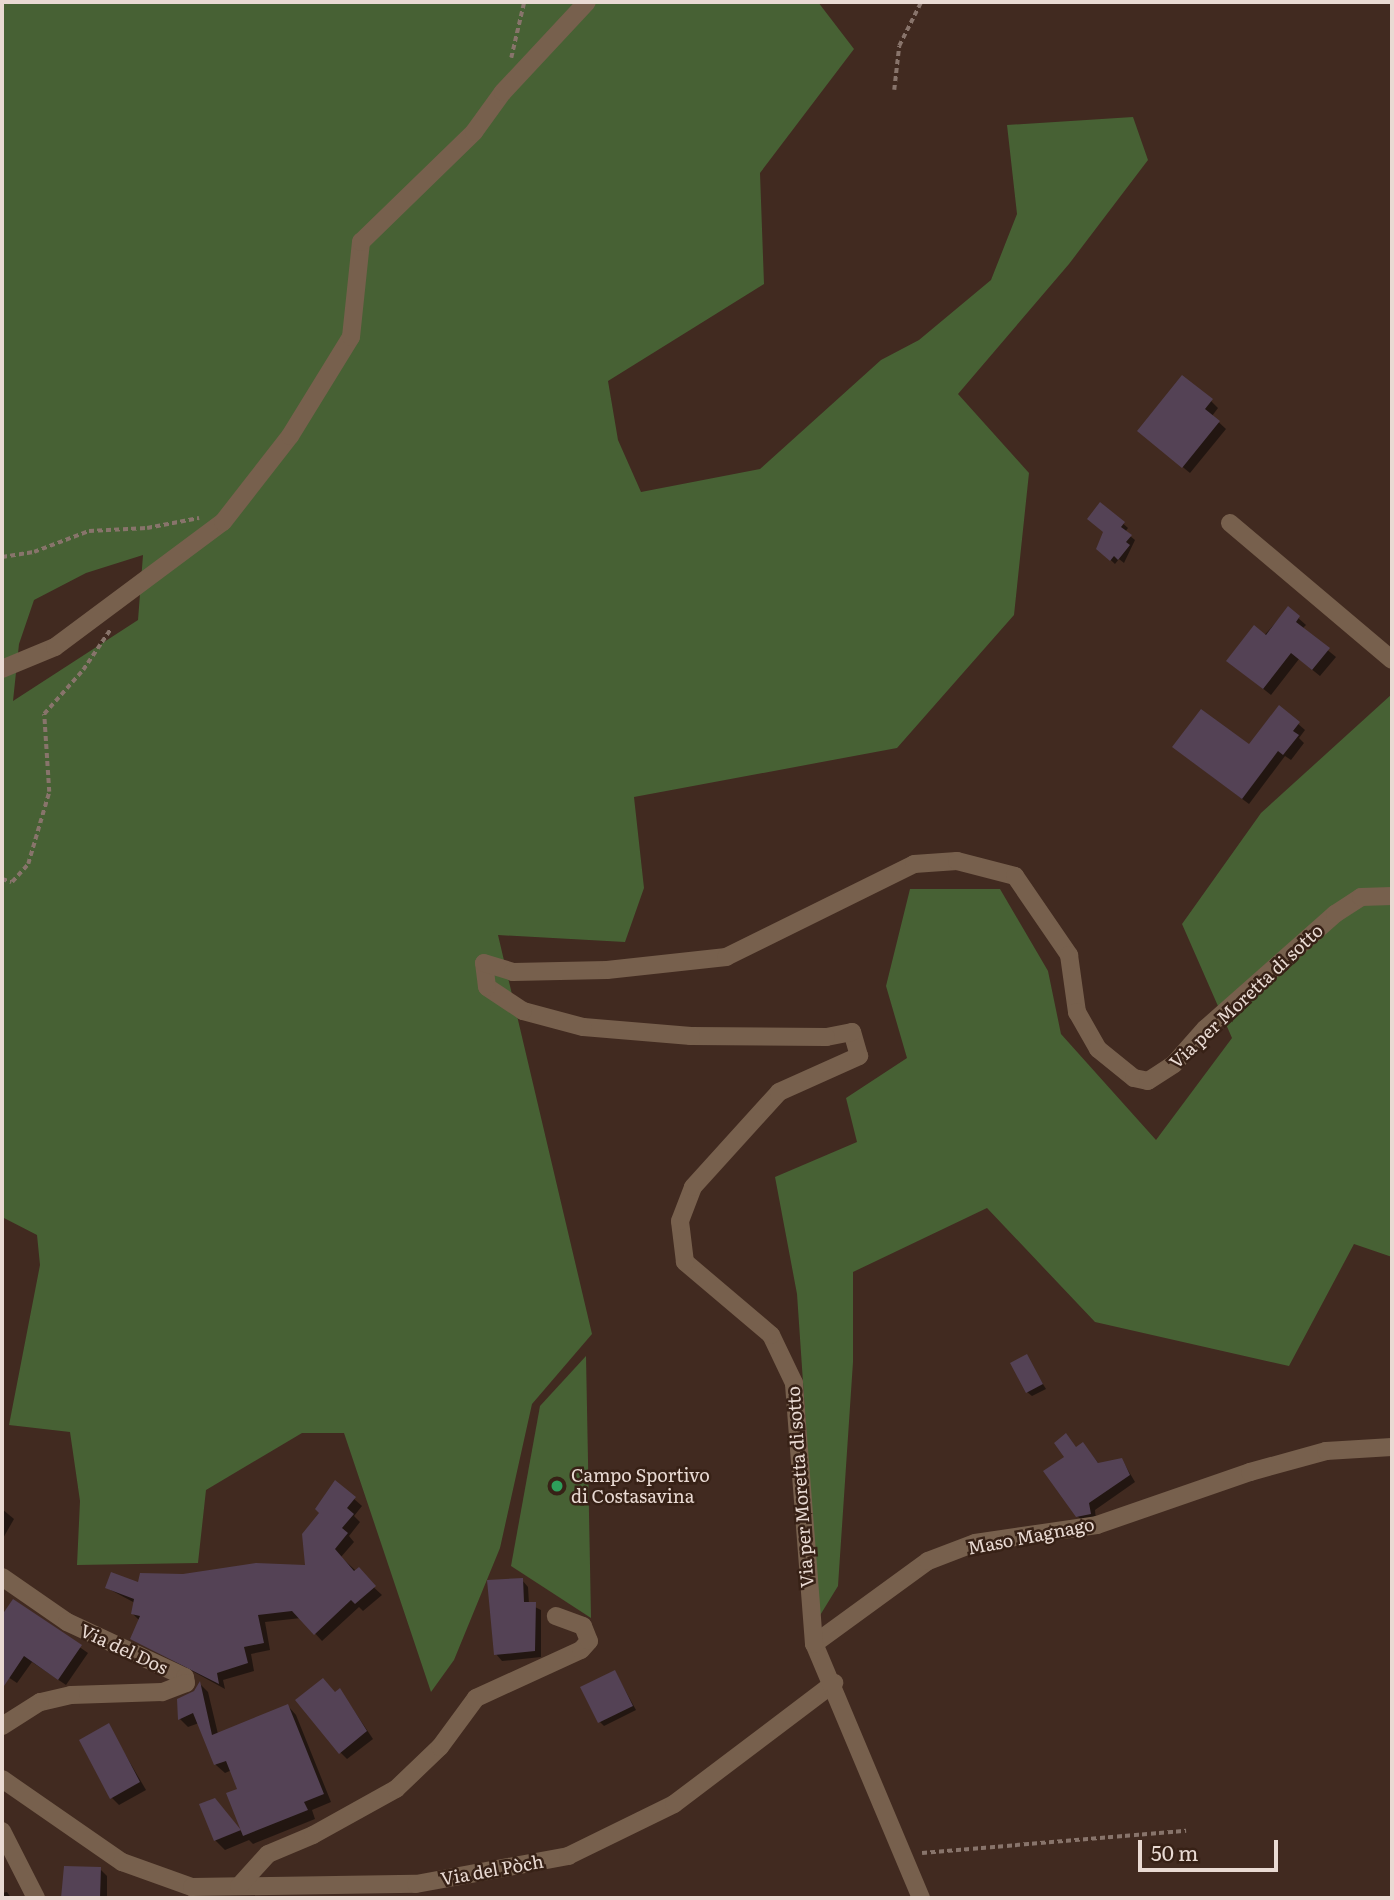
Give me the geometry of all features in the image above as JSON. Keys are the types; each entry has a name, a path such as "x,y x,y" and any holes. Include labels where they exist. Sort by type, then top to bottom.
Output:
{"street":[{"path":"2,669 55,647 232,511 290,436 351,337 361,242 474,132 503,92 587,2"},
{"path":"1230,523 1392,660"},
{"name":"Via per Moretta di sotto","path":"921,1898 906,1854 877,1800 834,1684 814,1644 794,1383 771,1335 685,1262 680,1221 693,1187 779,1092 859,1056 852,1032 826,1037 691,1036 583,1027 514,1005 487,987 484,963 513,972 594,970 726,957 914,864 957,861 1015,876 1069,955 1077,1012 1098,1049 1134,1078 1148,1081 1174,1065 1205,1029 1335,914 1361,897 1392,896"},
{"name":"Maso Magnago","path":"814,1644 928,1561 975,1543 1097,1525 1250,1472 1326,1451 1392,1447"},
{"name":"Via del Dos","path":"2,1577 67,1622 186,1677 186,1683 162,1692 71,1695 40,1702 2,1726"},
{"path":"239,1886 268,1854 313,1835 396,1789 440,1747 476,1698 581,1650 589,1641 583,1626 556,1616"},
{"name":"Via del Pòch","path":"2,1779 122,1863 192,1887 416,1884 568,1856 674,1804 834,1684"},
{"path":"2,1831 36,1898"}],"path":[{"path":"503,92 524,2"},
{"path":"894,90 899,46 921,2"},
{"path":"2,557 34,552 89,531 147,528 232,511"},
{"path":"2,879 12,882 28,864 49,792 44,714 83,670 114,624"},
{"path":"906,1854 1186,1831"}],"green space":[{"path":"2,2 818,2 854,49 760,173 764,284 608,381 618,440 641,492 760,469 881,360 919,340 991,280 1017,214 1007,125 1133,117 1148,160 1069,264 958,394 1029,473 1014,615 897,748 634,797 644,888 625,942 498,935 592,1334 532,1404 500,1548 454,1660 431,1692 344,1433 302,1433 206,1490 198,1563 77,1565 80,1501 70,1432 9,1425 40,1265 37,1235 2,1217","holes":["143,555 138,620 13,701 19,644 34,600 86,573"]},
{"path":"1392,694 1392,1257 1354,1244 1289,1366 1095,1322 987,1208 853,1272 853,1362 838,1586 819,1617 797,1294 775,1177 857,1142 846,1098 907,1058 886,986 910,889 1000,889 1048,971 1061,1034 1156,1140 1232,1038 1182,924 1261,813"},
{"name":"Campo Sportivo di Costasavina","path":"586,1356 591,1618 511,1566 540,1406"}],"building":[{"path":"1182,375 1213,399 1205,409 1220,421 1182,468 1137,431"},
{"path":"1100,502 1125,522 1121,527 1132,535 1126,542 1130,545 1118,560 1114,556 1110,561 1096,549 1103,532 1087,519"},
{"path":"1288,606 1300,616 1296,622 1330,648 1312,670 1291,653 1263,689 1226,661 1254,625 1266,635"},
{"path":"1279,705 1300,722 1293,731 1299,735 1283,755 1278,751 1242,799 1172,747 1201,709 1249,744"},
{"path":"1027,1354 1043,1384 1026,1393 1010,1363"},
{"path":"1066,1433 1076,1447 1083,1442 1098,1463 1122,1458 1130,1475 1089,1503 1091,1514 1076,1517 1043,1471 1064,1457 1054,1443"},
{"path":"335,1480 356,1497 347,1508 354,1514 342,1528 348,1533 335,1549 354,1571 359,1567 376,1586 355,1604 351,1600 314,1635 292,1611 258,1615 264,1643 244,1647 248,1663 217,1673 219,1684 130,1639 140,1616 131,1614 134,1599 105,1588 111,1572 138,1582 140,1573 183,1574 256,1563 305,1565 302,1534 319,1513 315,1509"},
{"path":"523,1578 524,1602 536,1602 535,1651 494,1655 487,1580"},
{"path":"13,1599 82,1645 58,1680 24,1656 2,1689 2,1615"},
{"path":"615,1670 633,1706 598,1723 580,1687"},
{"path":"323,1678 335,1692 340,1688 367,1731 339,1754 295,1700"},
{"path":"200,1681 212,1735 288,1704 324,1794 304,1802 308,1810 243,1836 226,1793 237,1789 226,1761 214,1765 193,1713 178,1720 177,1699 194,1691"},
{"path":"109,1723 140,1782 110,1799 79,1740"},
{"path":"215,1798 241,1830 214,1841 199,1804"},
{"path":"64,1866 101,1867 100,1898 61,1898"}],"place":[{"name":"Campo Sportivo di Costasavina","path":"557,1486"}]}
